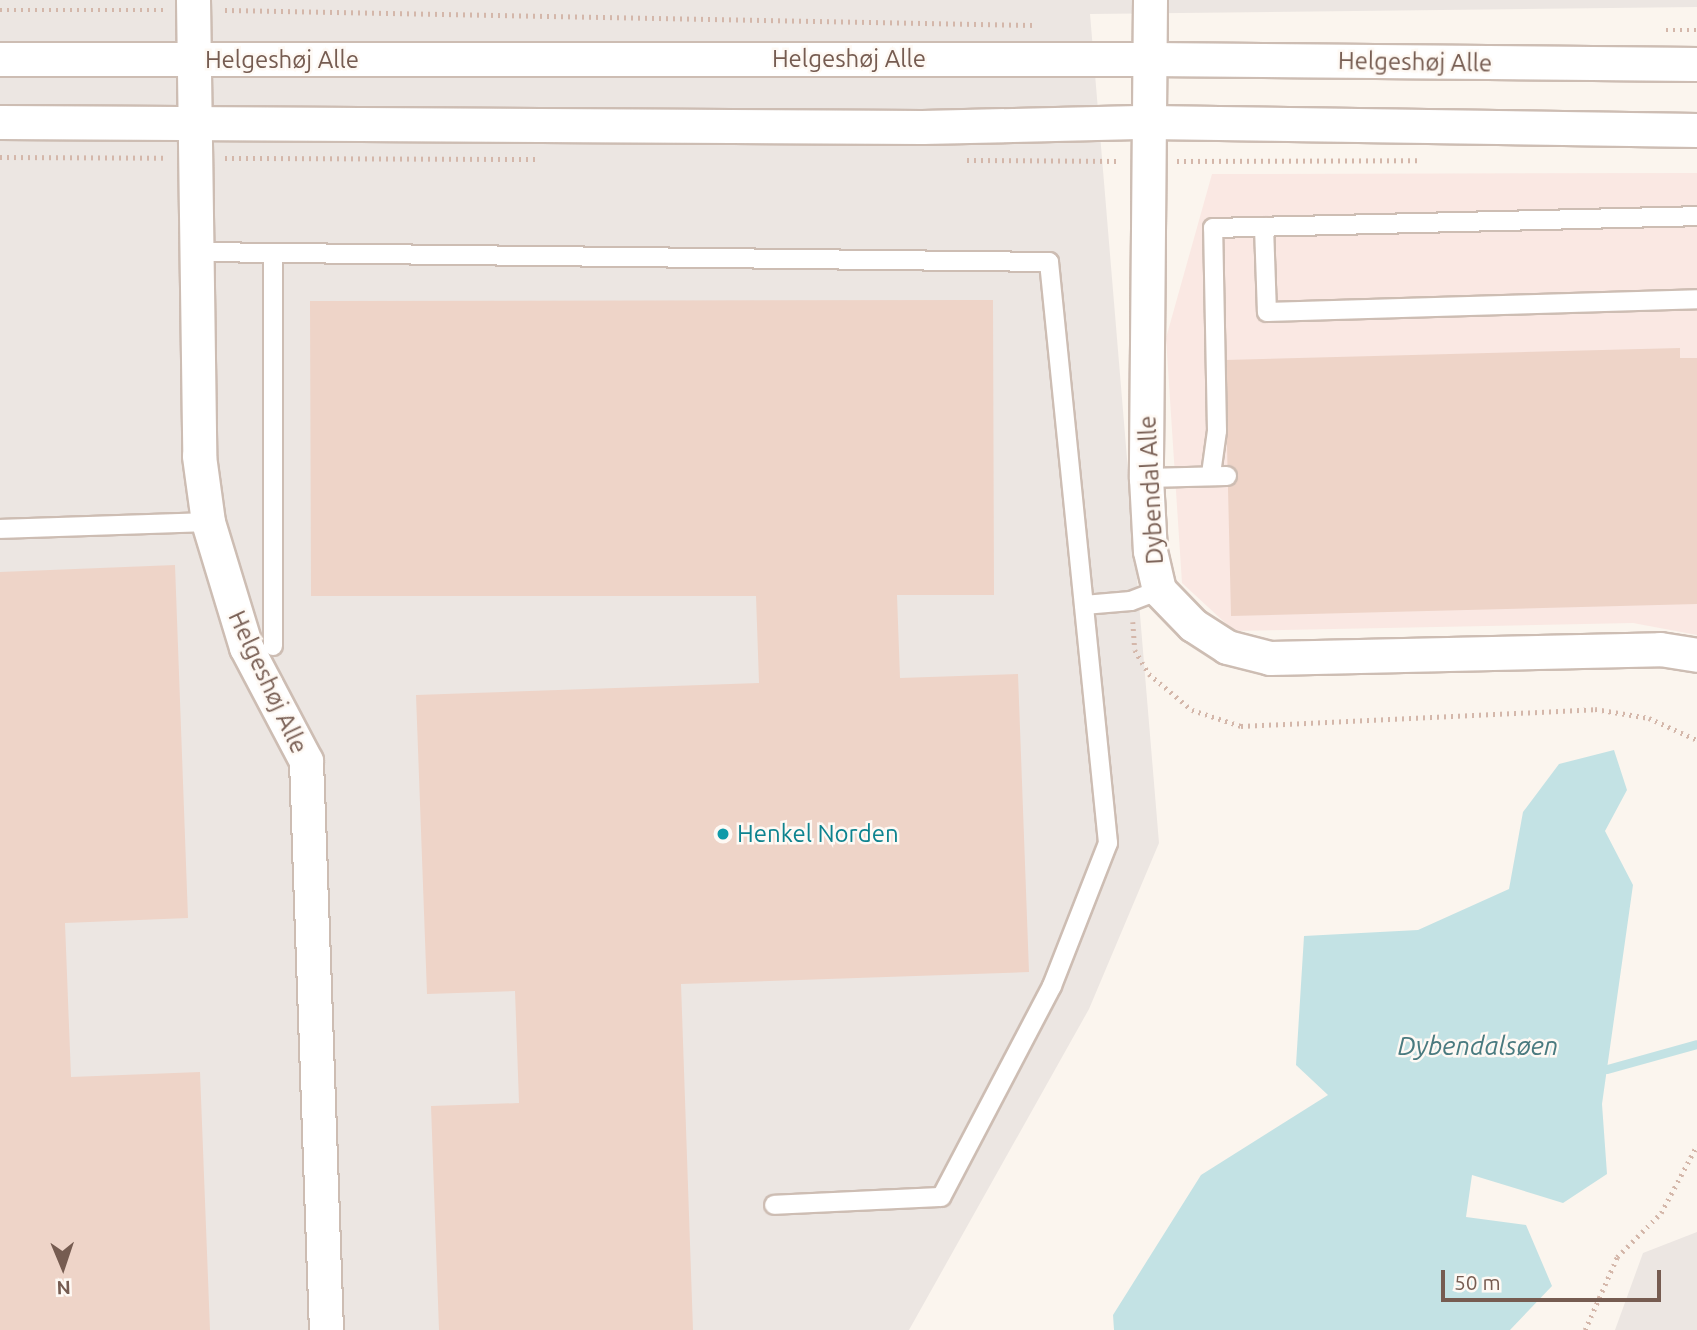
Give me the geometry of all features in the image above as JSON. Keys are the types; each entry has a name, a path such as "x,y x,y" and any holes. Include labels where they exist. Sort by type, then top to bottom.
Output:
{"street":[{"name":"Dybendal Alle","path":"1150,0 1146,478 1150,551 1145,596 1227,647 1270,657 1660,649 1697,655"},
{"name":"Helgeshøj Alle","path":"193,5 199,456 208,522 246,647 306,761 326,1330"},
{"name":"Helgeshøj Alle","path":"0,59 1150,59 1697,64"},
{"path":"0,122 908,127 1149,122 1697,130"}],"lane":[{"path":"1146,478 1219,475 1213,228 1697,216"},
{"path":"1264,227 1267,312 1697,299"},
{"path":"197,252 1049,262 1108,843 1052,986 941,1196 774,1205"},
{"path":"273,253 273,646"},
{"path":"0,529 208,522"},
{"path":"1084,605 1145,596"}],"path":[{"path":"38,10 39,0"},
{"path":"0,10 193,5 1039,25"},
{"path":"1656,29 1697,30"},
{"path":"1145,596 1135,650 1149,674 1192,710 1241,726 1595,709 1649,718 1697,740"},
{"path":"1585,1330 1617,1257 1661,1213 1697,1145"}],"shaded area":[{"path":"0,0 1697,0 1697,7 1090,14 1159,843 1089,1009 909,1330 0,1330"},
{"path":"1697,173 1697,635 1633,623 1234,631 1182,583 1166,338 1212,174"},
{"path":"1697,1232 1697,1330 1615,1330 1643,1253"}],"water":[{"name":"Dybendalsøen","path":"1614,750 1627,790 1605,831 1633,885 1602,1104 1607,1174 1563,1203 1472,1175 1466,1217 1526,1225 1552,1286 1510,1330 1114,1330 1113,1315 1201,1175 1328,1095 1296,1065 1304,936 1418,930 1509,889 1523,812 1559,764"}],"building":[{"name":"Henkel Norden","path":"993,300 994,595 897,595 900,678 1018,674 1029,972 681,984 693,1330 439,1330 431,1106 519,1103 515,991 427,994 416,695 759,683 756,596 311,596 310,301"},
{"path":"1680,348 1680,358 1697,358 1697,604 1231,616 1225,360"},
{"path":"175,565 188,918 65,923 71,1077 200,1072 210,1330 0,1330 0,572"}],"waterway":[{"path":"1607,1069 1697,1044"}],"place":[{"name":"Henkel Norden","path":"723,834"}]}
